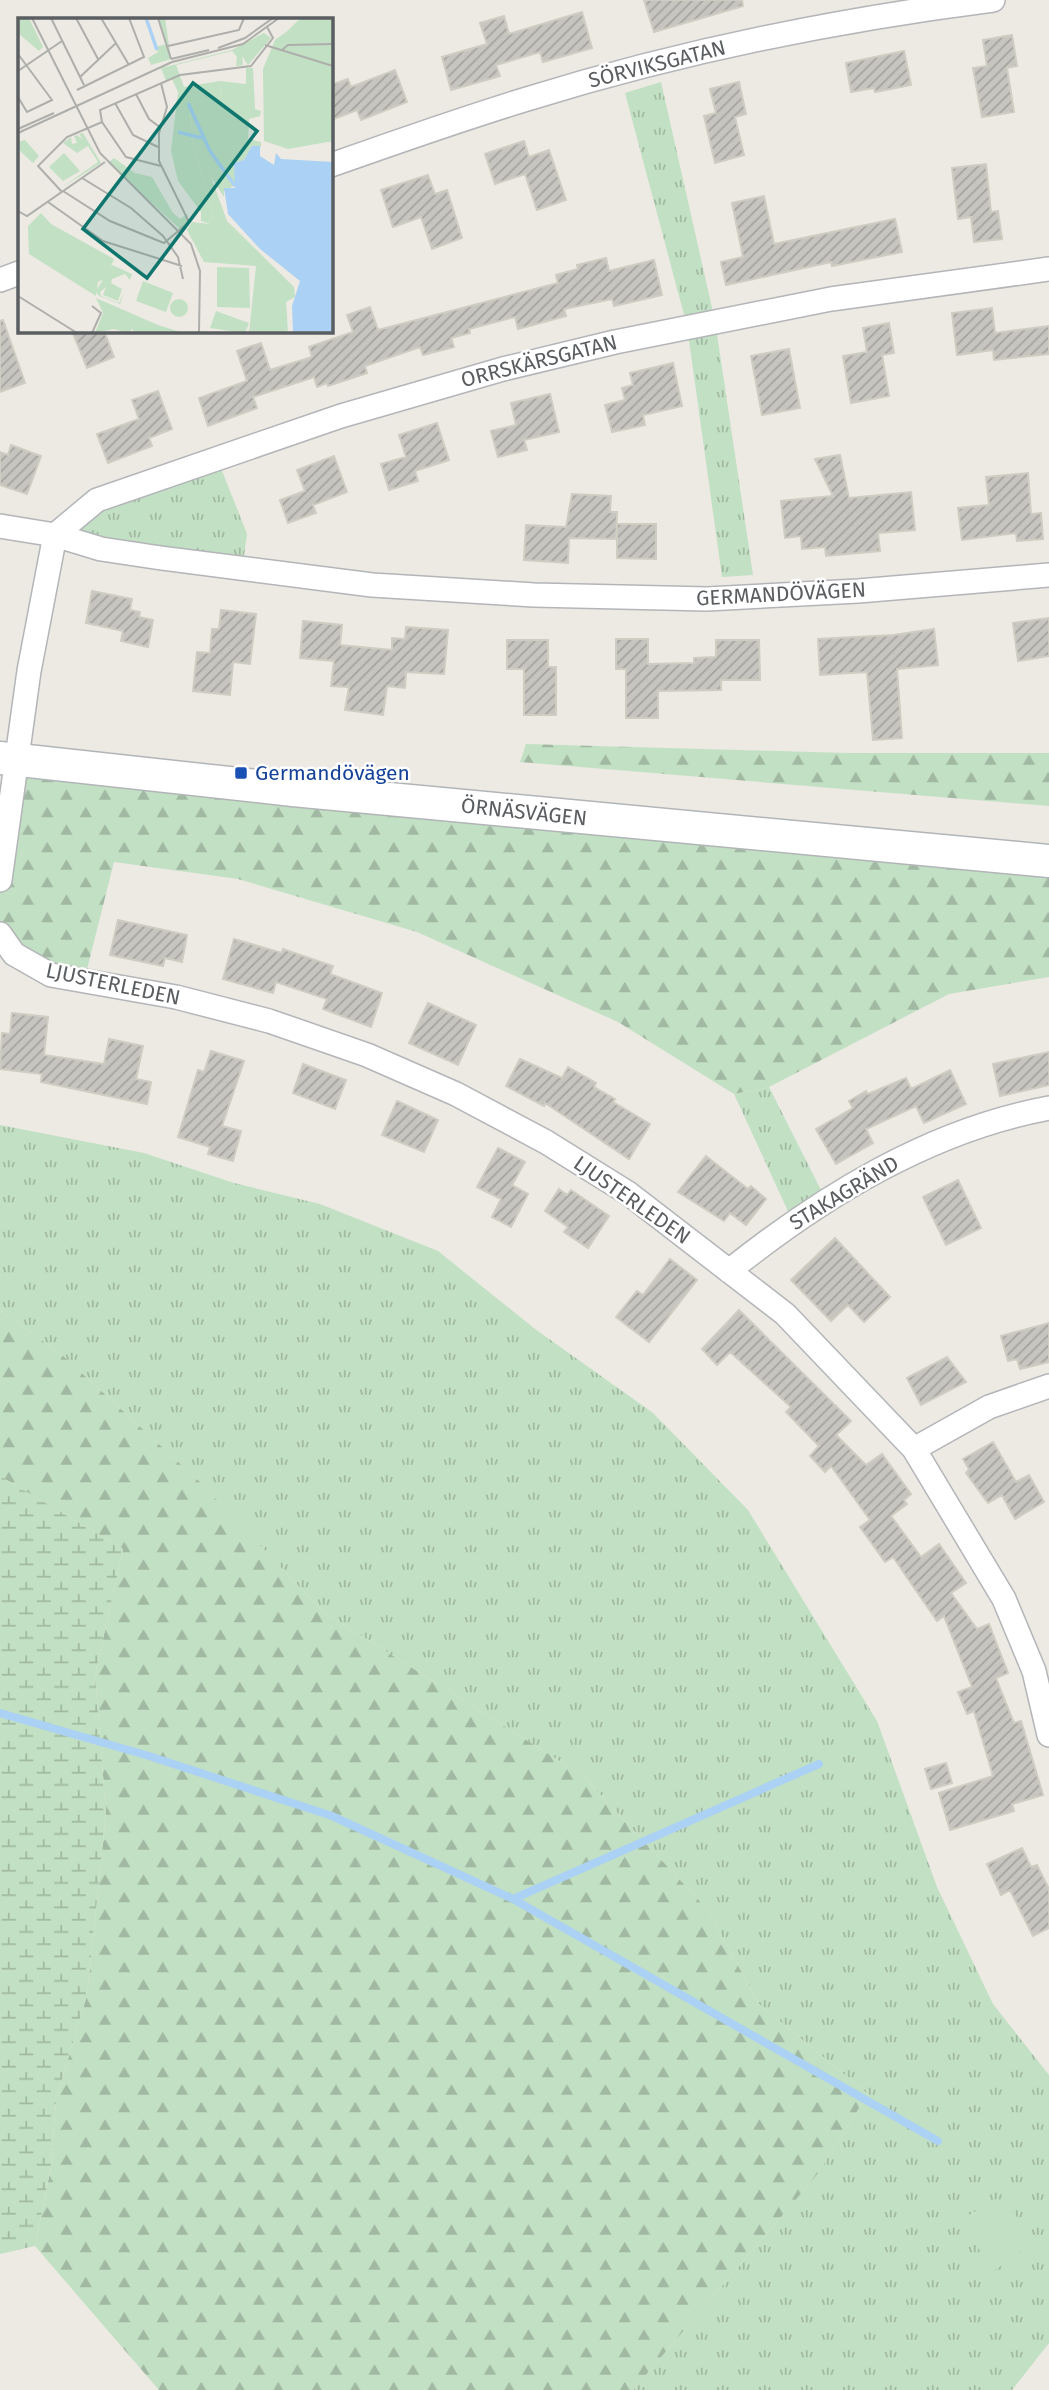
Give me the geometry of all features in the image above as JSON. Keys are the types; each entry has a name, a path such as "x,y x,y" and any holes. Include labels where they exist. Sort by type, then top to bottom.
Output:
{"street":[{"name":"SÖRVIKSGATAN","path":"332,165 527,99 634,68 749,41 877,16 993,0"},
{"name":"ORRSKÄRSGATAN","path":"55,535 97,500 111,494 341,416 503,369 777,308 889,289 1049,269"},
{"path":"0,280 18,273"},
{"name":"GERMANDÖVÄGEN","path":"0,526 55,535 101,549 358,583 534,595 730,598 858,591 1049,575"},
{"path":"0,880 9,760 55,535"},
{"name":"ÖRNÄSVÄGEN","path":"9,760 1049,861"},
{"name":"LJUSTERLEDEN","path":"0,934 14,954 51,975 176,997 269,1021 367,1055 456,1094 546,1142 628,1193 785,1314 914,1449 1004,1599 1042,1670 1049,1735"},
{"name":"STAKAGRÄND","path":"729,1271 769,1239 873,1171 939,1142 1025,1112 1049,1108"},
{"path":"914,1449 989,1407 1049,1386"}],"green space":[{"path":"661,82 715,321 753,575 722,577 687,326 625,93"},
{"path":"217,458 247,534 242,570 56,537 98,500"},
{"path":"526,744 847,753 1049,753 1049,806 520,762"},
{"path":"18,763 1049,864 1049,977 949,994 769,1087 734,1094 618,1022 417,932 238,879 114,862 84,981 45,973 0,929 0,882"},
{"path":"769,1087 826,1200 793,1222 734,1094"},
{"path":"0,1125 144,1153 234,1183 320,1204 438,1251 535,1329 653,1413 748,1510 877,1721 937,1887 993,2004 1049,2075 1049,2343 1012,2390 633,2390 816,2176 868,2094 759,2004 707,1909 583,1776 322,1611 200,1482 60,1353 0,1311"},
{"path":"0,1311 60,1353 200,1482 322,1611 583,1776 707,1909 759,2004 868,2094 816,2176 633,2390 159,2390 35,2246 51,2167 56,2100 87,1995 106,1813 95,1675 123,1549 0,1476"},
{"path":"0,1476 123,1549 95,1675 106,1813 87,1995 56,2100 51,2166 35,2246 0,2254"},
{"path":"998,2198 1017,2217 1028,2247 992,2272 962,2219"}],"building":[{"path":"644,0 742,0 743,6 654,32"},
{"path":"582,12 592,48 543,62 540,52 496,65 500,76 451,90 442,57 487,44 480,23 504,16 509,34"},
{"path":"1012,35 1017,66 1007,68 1014,112 982,117 973,68 987,66 983,40"},
{"path":"904,51 911,85 875,92 874,88 851,92 846,63"},
{"path":"395,70 407,102 361,120 357,110 332,120 332,85 348,79 351,87"},
{"path":"739,82 746,114 735,117 744,155 715,163 704,116 716,113 710,89"},
{"path":"524,141 529,157 549,150 566,200 537,210 525,174 495,184 485,154"},
{"path":"986,164 991,212 998,211 1002,239 974,242 971,217 958,219 952,168"},
{"path":"428,175 435,194 447,190 462,238 432,249 421,217 393,227 381,190"},
{"path":"764,196 774,244 895,219 902,252 832,266 831,262 726,285 721,262 743,257 732,203"},
{"path":"606,258 609,271 654,260 662,295 614,306 612,299 564,309 566,316 518,329 515,317 469,329 470,333 451,338 454,347 423,355 420,347 365,366 367,373 328,386 327,383 317,387 314,377 253,397 257,408 208,426 199,398 247,381 237,351 261,343 270,370 312,357 309,347 353,332 347,315 370,307 378,330 558,283 556,275 578,269 577,265"},
{"path":"992,308 995,333 1049,326 1049,354 994,360 993,350 957,355 952,313"},
{"path":"3,320 25,383 0,392 0,321"},
{"path":"889,323 894,353 882,355 889,396 851,403 843,356 867,352 863,328"},
{"path":"72,332 104,332 114,357 87,368"},
{"path":"789,349 800,408 762,415 751,356"},
{"path":"673,363 682,406 643,415 645,425 612,432 605,405 625,400 622,388 633,385 630,373"},
{"path":"158,391 172,429 149,438 152,446 108,463 97,434 139,419 132,400"},
{"path":"550,394 559,432 524,440 527,450 498,457 491,431 516,425 511,403"},
{"path":"437,423 449,460 415,471 418,481 389,490 381,464 406,457 399,435"},
{"path":"11,445 41,456 27,494 0,485 0,452 8,455"},
{"path":"840,455 849,498 911,492 915,530 878,533 880,551 826,556 825,547 802,549 801,536 785,538 781,501 833,496 815,459"},
{"path":"334,456 347,492 313,505 316,513 288,523 280,500 305,491 297,470"},
{"path":"1028,473 1031,514 1041,513 1043,539 1017,541 1016,533 962,540 958,508 989,505 986,477"},
{"path":"572,494 611,496 610,512 617,512 616,539 569,538 568,563 524,560 526,525 566,527"},
{"path":"617,524 656,524 656,559 617,558"},
{"path":"92,591 132,599 130,610 140,612 139,617 153,620 148,647 121,641 123,631 86,623"},
{"path":"221,610 256,614 250,664 233,662 230,695 193,691 197,652 210,653 212,629 219,629"},
{"path":"1049,618 1049,656 1018,661 1013,623"},
{"path":"303,621 342,625 340,645 392,650 392,638 405,639 406,627 448,630 444,674 406,672 405,688 387,686 383,715 345,710 349,687 331,686 334,661 300,658"},
{"path":"934,629 938,665 897,669 902,738 873,740 867,672 820,675 818,639 894,635"},
{"path":"616,639 648,639 648,664 694,663 694,658 716,657 716,640 759,640 760,680 721,680 721,690 658,691 658,718 626,718 626,669 616,669"},
{"path":"507,640 548,640 548,667 556,667 556,715 524,715 524,669 507,669"},
{"path":"118,920 187,935 182,962 165,958 163,966 110,955"},
{"path":"234,939 282,953 283,949 333,966 330,974 382,993 371,1027 323,1009 327,999 276,982 273,993 223,979"},
{"path":"428,1003 476,1025 458,1065 409,1043"},
{"path":"12,1013 48,1017 44,1055 104,1064 109,1039 143,1046 136,1079 151,1082 147,1104 41,1082 42,1074 0,1069 2,1033 10,1034"},
{"path":"211,1051 244,1061 222,1126 241,1131 233,1161 208,1154 210,1147 178,1137 198,1070 204,1072"},
{"path":"1049,1052 1049,1085 1000,1096 993,1064"},
{"path":"520,1059 562,1078 568,1067 596,1083 594,1087 615,1099 613,1102 650,1124 629,1159 545,1103 544,1106 506,1086"},
{"path":"303,1064 346,1080 335,1109 293,1093"},
{"path":"950,1070 966,1104 924,1123 916,1106 866,1129 873,1143 836,1164 816,1129 853,1108 849,1101 866,1091 868,1094 906,1078 911,1089"},
{"path":"397,1101 438,1120 424,1152 382,1135"},
{"path":"498,1148 525,1162 512,1185 528,1194 511,1227 492,1217 501,1199 477,1187"},
{"path":"706,1156 748,1189 751,1186 766,1199 746,1225 730,1213 724,1221 678,1192"},
{"path":"958,1180 981,1228 946,1245 923,1197"},
{"path":"559,1189 567,1195 571,1190 609,1216 588,1248 564,1232 568,1227 545,1211"},
{"path":"835,1238 890,1297 864,1322 848,1305 831,1321 791,1280"},
{"path":"670,1259 697,1280 649,1342 616,1317 637,1291 643,1295"},
{"path":"739,1310 851,1421 836,1435 866,1465 882,1454 911,1494 904,1500 907,1504 891,1516 921,1557 939,1544 966,1583 951,1593 977,1629 989,1624 1008,1673 996,1678 1014,1723 1021,1721 1043,1795 1012,1804 1014,1811 950,1830 939,1793 993,1776 974,1711 967,1714 958,1692 972,1687 944,1616 937,1621 893,1557 885,1562 860,1527 870,1520 831,1466 825,1472 810,1456 819,1446 786,1412 791,1407 730,1352 717,1365 702,1349"},
{"path":"1049,1323 1049,1362 1020,1369 1017,1359 1008,1361 1001,1336"},
{"path":"947,1357 966,1382 921,1405 907,1378"},
{"path":"993,1442 1016,1482 1029,1475 1044,1502 1015,1519 1002,1495 988,1503 966,1473 969,1469 963,1459"},
{"path":"946,1763 952,1783 931,1789 925,1769"},
{"path":"1022,1848 1031,1867 1037,1865 1049,1889 1049,1928 1033,1936 1010,1890 1001,1895 987,1864"}],"waterway":[{"path":"0,1713 146,1755 332,1816 513,1899 938,2141"},
{"path":"513,1899 819,1764"}],"place":[{"name":"Germandövägen","path":"241,773"}]}
